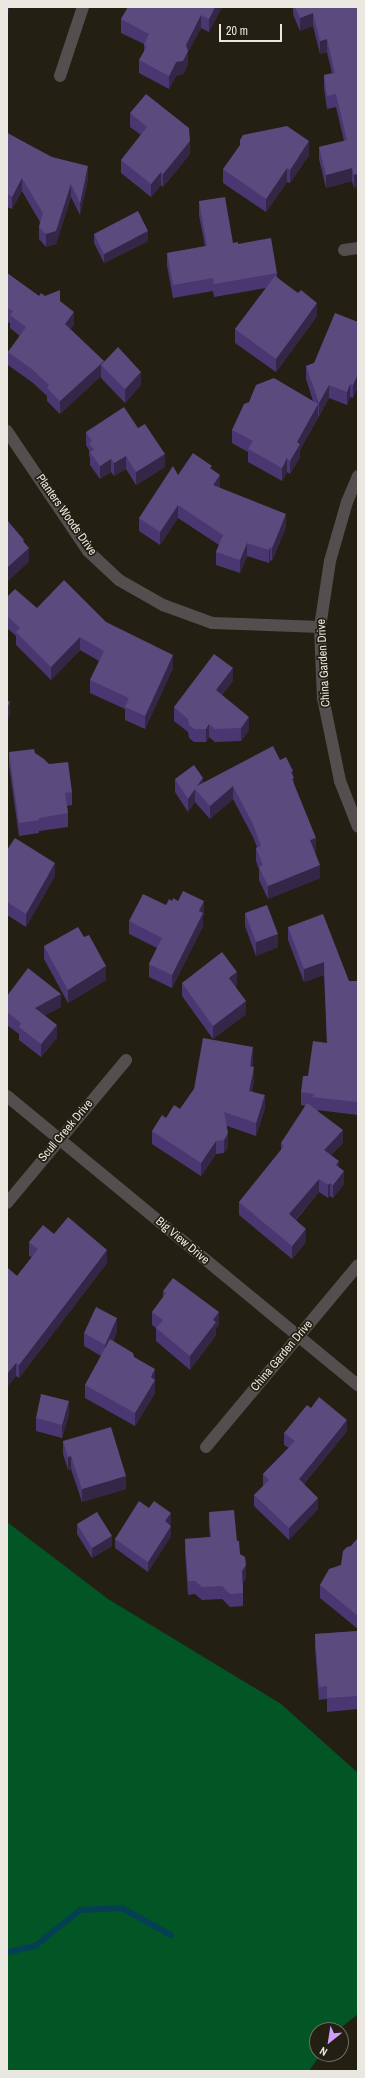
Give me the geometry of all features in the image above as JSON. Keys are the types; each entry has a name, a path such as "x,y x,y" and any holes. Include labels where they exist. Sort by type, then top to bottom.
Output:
{"street":[{"path":"60,76 83,7"},
{"path":"344,250 358,248"},
{"name":"Planters Woods Drive","path":"7,431 88,551 119,580 163,605 212,623 320,627"},
{"name":"China Garden Drive","path":"358,476 347,502 330,561 320,627 323,698 340,781 358,827"},
{"name":"Scull Creek Drive","path":"7,1203 126,1060"},
{"name":"Big View Drive","path":"7,1096 358,1385"},
{"name":"China Garden Drive","path":"206,1447 358,1265"}],"green space":[{"path":"7,1522 108,1599 281,1704 358,1773 358,2014 348,2022 309,2022 309,2062 315,2062 309,2071 7,2071"}],"building":[{"path":"128,7 215,7 209,19 201,15 186,45 188,51 183,61 176,62 169,76 139,60 147,46 144,45 149,34 121,19"},
{"path":"295,7 358,7 358,174 354,175 352,168 326,175 319,147 347,140 336,94 327,96 324,75 335,73 327,39 320,41 313,13 300,18"},
{"path":"146,94 189,128 190,141 163,174 161,172 151,184 121,160 147,127 130,113"},
{"path":"287,126 309,141 290,170 287,168 266,199 223,169 240,145 240,140 243,135"},
{"path":"7,133 52,157 88,166 80,203 71,184 56,231 46,234 39,227 43,213 22,178 12,197 7,194"},
{"path":"225,197 233,243 238,242 238,244 271,238 277,273 214,284 213,278 173,285 167,253 207,246 199,201"},
{"path":"138,211 148,231 104,254 94,234"},
{"path":"7,273 39,296 41,293 45,296 60,290 60,301 74,312 65,324 104,361 60,401 47,388 49,385 33,370 8,352 26,327 10,315 13,311 7,308"},
{"path":"275,276 298,293 301,290 317,303 276,359 235,329"},
{"path":"335,313 358,322 358,374 353,385 350,384 347,392 329,385 319,403 306,366 314,363"},
{"path":"118,347 141,372 125,389 101,365"},
{"path":"274,378 318,404 297,442 300,444 290,461 287,458 282,468 248,449 253,441 232,430 244,404 249,402 256,385"},
{"path":"124,407 138,428 145,424 165,454 136,472 126,456 114,463 111,459 100,466 90,452 94,450 89,443 92,441 86,432"},
{"path":"193,453 212,466 210,468 220,475 213,485 286,514 272,548 270,547 269,550 247,543 240,560 216,552 223,535 178,505 160,532 139,518 173,466 178,475"},
{"path":"7,520 29,548 7,568"},
{"path":"64,580 106,622 173,655 145,716 125,707 129,698 90,680 104,651 80,637 51,667 16,632 20,628 7,616 7,597 15,589 37,608"},
{"path":"214,654 233,668 216,690 249,717 241,728 215,729 209,724 206,729 194,729 189,725 188,719 174,707"},
{"path":"7,700 10,702 7,708"},
{"path":"273,746 280,760 286,757 293,771 291,772 294,778 292,779 316,838 310,840 320,865 268,886 259,867 263,865 256,848 261,846 253,824 233,786 210,806 195,789 188,799 175,779 194,765 203,778 197,786"},
{"path":"34,749 35,753 49,764 68,762 72,792 65,793 68,813 19,823 9,752"},
{"path":"15,838 55,863 26,914 7,902 7,850"},
{"path":"183,891 204,901 199,911 203,913 172,975 149,964 162,938 129,921 143,894 166,905 169,899 172,901 173,898 178,901"},
{"path":"267,905 278,934 256,942 245,913"},
{"path":"323,914 349,981 358,981 358,1102 312,1097 315,1094 301,1092 303,1076 308,1076 313,1041 327,1043 324,962 304,969 288,927"},
{"path":"78,927 84,937 89,935 106,966 68,990 44,946"},
{"path":"222,952 237,972 229,978 246,1001 213,1026 182,983"},
{"path":"28,968 61,994 35,1008 57,1025 41,1044 19,1027 21,1023 7,1012 7,996"},
{"path":"203,1038 253,1047 250,1066 254,1067 249,1091 265,1095 256,1123 224,1112 228,1133 224,1140 216,1141 201,1163 152,1131 162,1115 166,1118 174,1105 180,1109 194,1089"},
{"path":"307,1103 343,1130 324,1150 339,1161 336,1165 344,1171 333,1185 330,1183 328,1185 319,1179 289,1214 306,1229 292,1246 239,1202 284,1146 281,1143"},
{"path":"68,1217 107,1250 19,1365 16,1363 7,1374 7,1269 8,1268 17,1276 38,1249 29,1242 43,1225 54,1234"},
{"path":"173,1278 219,1312 213,1320 216,1322 190,1356 156,1328 163,1320 152,1312 166,1293 163,1291"},
{"path":"96,1307 117,1318 105,1345 84,1333"},
{"path":"110,1339 133,1353 134,1357 155,1369 151,1377 155,1380 135,1413 85,1385"},
{"path":"41,1394 69,1401 62,1425 36,1418"},
{"path":"319,1397 347,1420 299,1479 318,1498 289,1528 254,1495 269,1480 263,1474 295,1441 284,1433 307,1405 311,1408"},
{"path":"111,1427 126,1476 82,1489 71,1456 68,1457 63,1441"},
{"path":"139,1501 149,1508 154,1501 171,1513 165,1521 171,1526 148,1562 115,1539"},
{"path":"234,1510 237,1541 239,1541 240,1554 245,1557 246,1565 242,1571 243,1593 230,1594 222,1586 202,1587 195,1581 188,1581 185,1539 211,1537 209,1512"},
{"path":"97,1512 112,1536 92,1548 77,1524"},
{"path":"358,1538 358,1616 320,1585 329,1569 341,1565 343,1551 347,1547 351,1546"},
{"path":"358,1631 358,1696 327,1698 327,1686 319,1687 315,1634"}],"waterway":[{"path":"7,1952 35,1946 80,1910 122,1908 171,1935"}]}
